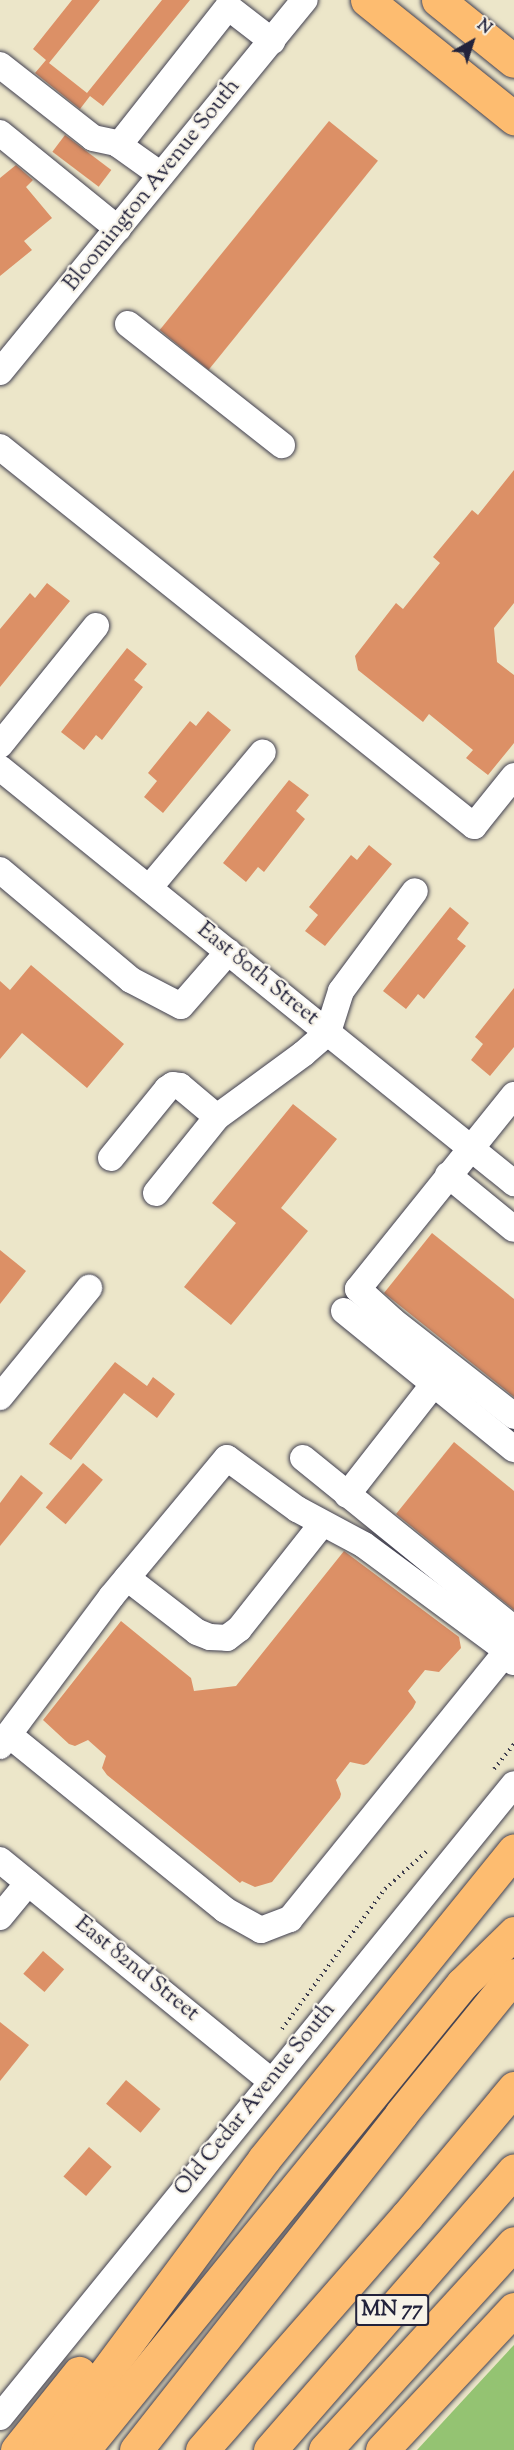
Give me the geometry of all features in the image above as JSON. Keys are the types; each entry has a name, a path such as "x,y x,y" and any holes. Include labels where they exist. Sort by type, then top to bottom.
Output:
{"main road":[{"path":"367,0 514,118"},
{"path":"438,0 514,61"},
{"path":"48,2450 264,2159 514,1850"},
{"path":"83,2450 462,1984 514,1933"},
{"path":"136,2450 401,2114 514,1975"},
{"path":"407,2216 514,2067"},
{"name":"MN 77","path":"202,2450 407,2216 514,2088"},
{"path":"16,2450 161,2272 264,2159"},
{"name":"MN 77","path":"270,2450 514,2170"},
{"path":"325,2450 514,2243"},
{"path":"382,2450 514,2309"}],"street":[{"name":"Bloomington Avenue South","path":"0,372 9,344 118,229 305,0"},
{"path":"119,145 228,7 272,41"},
{"path":"0,65 93,138 119,145 161,175"},
{"path":"0,133 118,229"},
{"path":"128,324 282,445"},
{"path":"0,447 474,826 514,776"},
{"path":"0,745 96,626"},
{"path":"149,888 262,752"},
{"name":"East 80th Street","path":"0,768 514,1182"},
{"path":"0,870 131,980 181,1005 228,952"},
{"path":"156,1193 217,1117 303,1054 328,1032 341,991 415,891"},
{"path":"111,1158 167,1089 173,1085 180,1086 217,1117"},
{"path":"514,1095 448,1174 358,1289 393,1321 514,1416"},
{"path":"448,1174 514,1229"},
{"path":"0,1397 89,1288"},
{"path":"344,1311 514,1449"},
{"path":"347,1495 433,1385"},
{"path":"227,1458 297,1509 364,1545 512,1647 290,1919 261,1930 225,1910 4,1740 127,1578 227,1458"},
{"path":"303,1458 347,1495 512,1647"},
{"path":"127,1578 197,1632 210,1637 227,1638 239,1629 322,1524"},
{"name":"Old Cedar Avenue South","path":"0,2417 514,1784"},
{"name":"East 82nd Street","path":"0,1860 272,2081"},
{"path":"0,1917 28,1882"}],"green space":[{"path":"514,2345 514,2450 417,2450 512,2347"}],"building":[{"path":"72,0 100,0 49,63 87,93 162,0 190,0 103,106 90,96 80,109 35,73 46,60 33,49"},
{"path":"329,121 378,161 209,370 160,330"},
{"path":"65,135 111,170 99,187 52,152"},
{"path":"16,165 33,180 26,187 52,218 24,241 32,250 0,276 0,178"},
{"path":"514,470 514,603 494,628 497,662 514,675 514,743 488,775 466,758 473,750 429,714 423,722 358,670 355,656 396,603 403,609 440,563 433,557 472,510 478,515"},
{"path":"47,583 70,601 0,687 0,629 30,593 35,598"},
{"path":"127,648 147,664 134,680 143,687 102,740 96,735 84,750 61,732"},
{"path":"208,711 231,730 163,813 144,797 157,781 148,773 190,721 196,726"},
{"path":"289,780 309,795 296,811 305,819 264,872 258,867 246,882 223,863"},
{"path":"369,845 392,864 325,946 305,931 318,915 309,907 351,855 357,860"},
{"path":"450,907 469,923 457,939 466,946 424,999 418,994 406,1009 383,991"},
{"path":"31,965 124,1044 87,1088 22,1033 0,1059 0,981 10,990"},
{"path":"514,988 514,1047 490,1076 471,1060 483,1044 475,1037"},
{"path":"293,1104 337,1139 281,1208 308,1231 231,1325 184,1287 236,1223 212,1203"},
{"path":"432,1233 514,1299 514,1397 384,1293"},
{"path":"0,1250 26,1271 0,1304"},
{"path":"115,1362 147,1386 153,1377 175,1394 157,1418 124,1393 71,1460 49,1444"},
{"path":"454,1442 514,1491 514,1610 396,1514"},
{"path":"83,1463 103,1480 66,1524 46,1507"},
{"path":"21,1475 43,1493 0,1546 0,1503"},
{"path":"344,1551 459,1637 461,1648 439,1672 425,1670 408,1691 416,1702 413,1708 368,1763 364,1765 350,1762 336,1780 341,1794 340,1798 272,1882 255,1887 242,1881 240,1883 107,1775 102,1768 106,1756 88,1740 75,1746 69,1744 43,1720 121,1621 191,1678 194,1691 236,1686"},
{"path":"43,1951 64,1969 44,1992 23,1974"},
{"path":"0,2022 29,2045 0,2081"},
{"path":"126,2080 160,2109 141,2133 106,2104"},
{"path":"89,2147 112,2167 86,2196 63,2176"}]}
